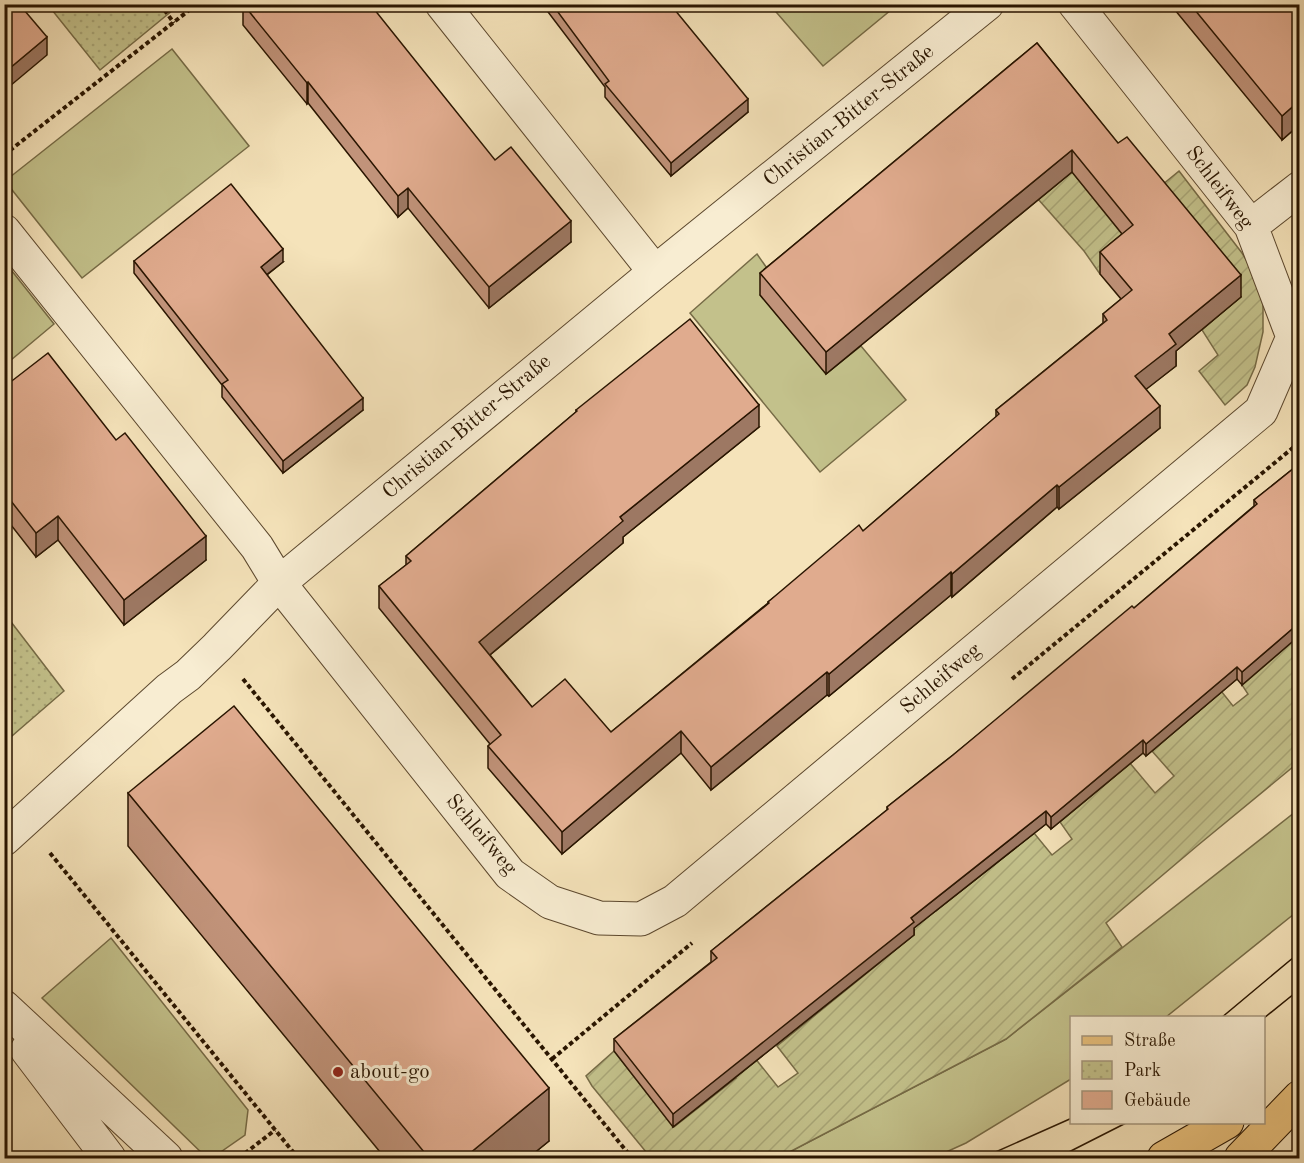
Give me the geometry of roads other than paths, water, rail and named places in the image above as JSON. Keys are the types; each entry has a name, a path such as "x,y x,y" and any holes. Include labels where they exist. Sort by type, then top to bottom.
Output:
{"main road":[{"path":"1265,1101 1299,1082"},
{"path":"1241,1158 1299,1097"},
{"path":"1164,1158 1224,1124"}],"street":[{"path":"442,4 655,272"},
{"name":"Christian-Bitter-Straße","path":"14,830 217,647 279,583 655,272 987,4"},
{"name":"Schleifweg","path":"279,583 510,874 550,902 599,918 641,919 675,901 1261,411 1293,337 1251,226 1075,4"},
{"path":"1251,226 1299,188"},
{"path":"4,231 257,547 279,583"},
{"path":"4,1007 166,1158"},
{"path":"4,1023 109,1158"}],"tram line":[{"path":"1223,1016 1300,952"},
{"path":"1265,1017 1300,989"},
{"path":"982,1158 1070,1119"},
{"path":"1057,1158 1124,1124"}],"place":[{"name":"about-go","path":"338,1072"}]}
